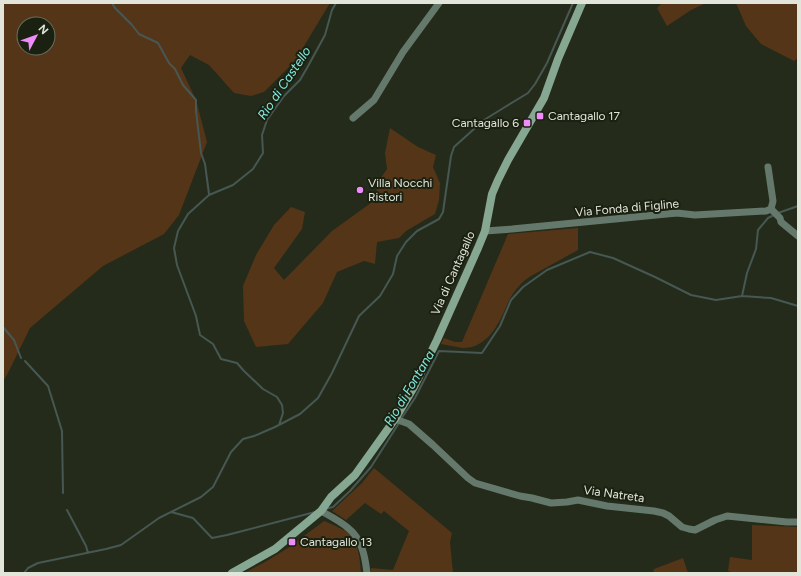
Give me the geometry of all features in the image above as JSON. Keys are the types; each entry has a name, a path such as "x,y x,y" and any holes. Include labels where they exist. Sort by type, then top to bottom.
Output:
{"street":[{"path":"353,118 374,100 403,52 439,3"},
{"name":"Via di Cantagallo","path":"232,573 271,552 302,528 323,508 331,497 355,475 396,420 437,340 485,231 492,194 498,180 544,98 558,59 582,3"},
{"path":"768,167 773,201 771,208 780,218 781,222 798,236"},
{"name":"Via Fonda di Figline","path":"485,231 520,229 677,213 695,215 766,211 771,208"},
{"name":"Via Natreta","path":"396,420 410,424 475,483 520,496 551,503 578,500 607,506 654,511 669,516 682,527 695,530 727,516 798,522"},
{"path":"323,508 348,527 357,536 366,560 367,573"}],"shaded area":[{"path":"3,3 330,3 295,61 264,92 251,96 234,93 209,65 190,55 181,68 196,100 207,142 179,215 164,234 103,266 30,328 3,381"},
{"path":"662,3 706,3 691,10 667,26 657,8"},
{"path":"736,3 798,3 798,58 794,61 761,44 746,26"},
{"path":"390,128 418,147 436,155 433,167 440,183 439,200 435,214 406,231 399,238 377,242 375,264 364,261 337,272 323,303 288,344 256,347 244,321 243,286 256,255 274,225 291,207 305,212 302,229 274,268 284,280 332,231 375,200 378,182 387,169 385,153"},
{"path":"578,228 578,250 522,283 512,294 501,318 493,331 484,341 478,345 463,348 441,344 444,338 455,342 462,342 508,234"},
{"path":"374,468 452,533 450,542 453,573 371,573 371,568 393,570 409,531 384,511 381,514 365,503 346,520 332,511 362,483"},
{"path":"324,521 343,529 352,536 358,549 361,573 244,573 288,548"},
{"path":"752,525 798,527 798,573 734,573 728,571 730,557 752,560"},
{"path":"683,558 688,573 653,573 654,569"}],"waterway":[{"path":"112,3 139,34 158,43 169,63 175,69 183,85 196,100 201,153 205,164 209,194"},
{"name":"Rio di Castello","path":"279,425 283,413 282,405 277,397 263,389 237,363 221,359 213,344 200,335 196,316 177,265 174,248 178,231 188,214 209,195 233,185 253,169 263,153 262,135 267,120 284,96 300,80 325,35 332,10 336,3"},
{"path":"24,573 28,568 38,563 121,545 159,518 201,497 213,487 231,452 243,439 275,427 300,414 318,398 332,373 359,316 380,296 393,274 397,256 406,242 417,231 439,219 443,212 451,156 454,147 484,120 528,93 547,63 573,3"},
{"path":"778,213 798,206"},
{"path":"742,296 747,273 756,249 758,230 768,218 774,215"},
{"name":"Rio di Fontana","path":"401,419 415,398 439,351 482,353 500,326 511,300 523,287 547,270 590,252 613,258 691,295 716,300 742,296 771,298 798,306"},
{"path":"3,327 14,340 21,358"},
{"path":"25,361 48,386 62,431 63,493"},
{"name":"Rio di Fontana","path":"325,509 333,507 350,491 371,467 399,423"},
{"path":"67,510 86,546 88,553"},
{"name":"Rio di Fontana","path":"171,512 193,518 212,538 315,512"}],"place":[{"name":"Cantagallo 17","path":"540,116"},
{"name":"Cantagallo 6","path":"527,123"},
{"name":"Villa Nocchi Ristori","path":"360,190"},
{"name":"Cantagallo 13","path":"292,542"}]}
